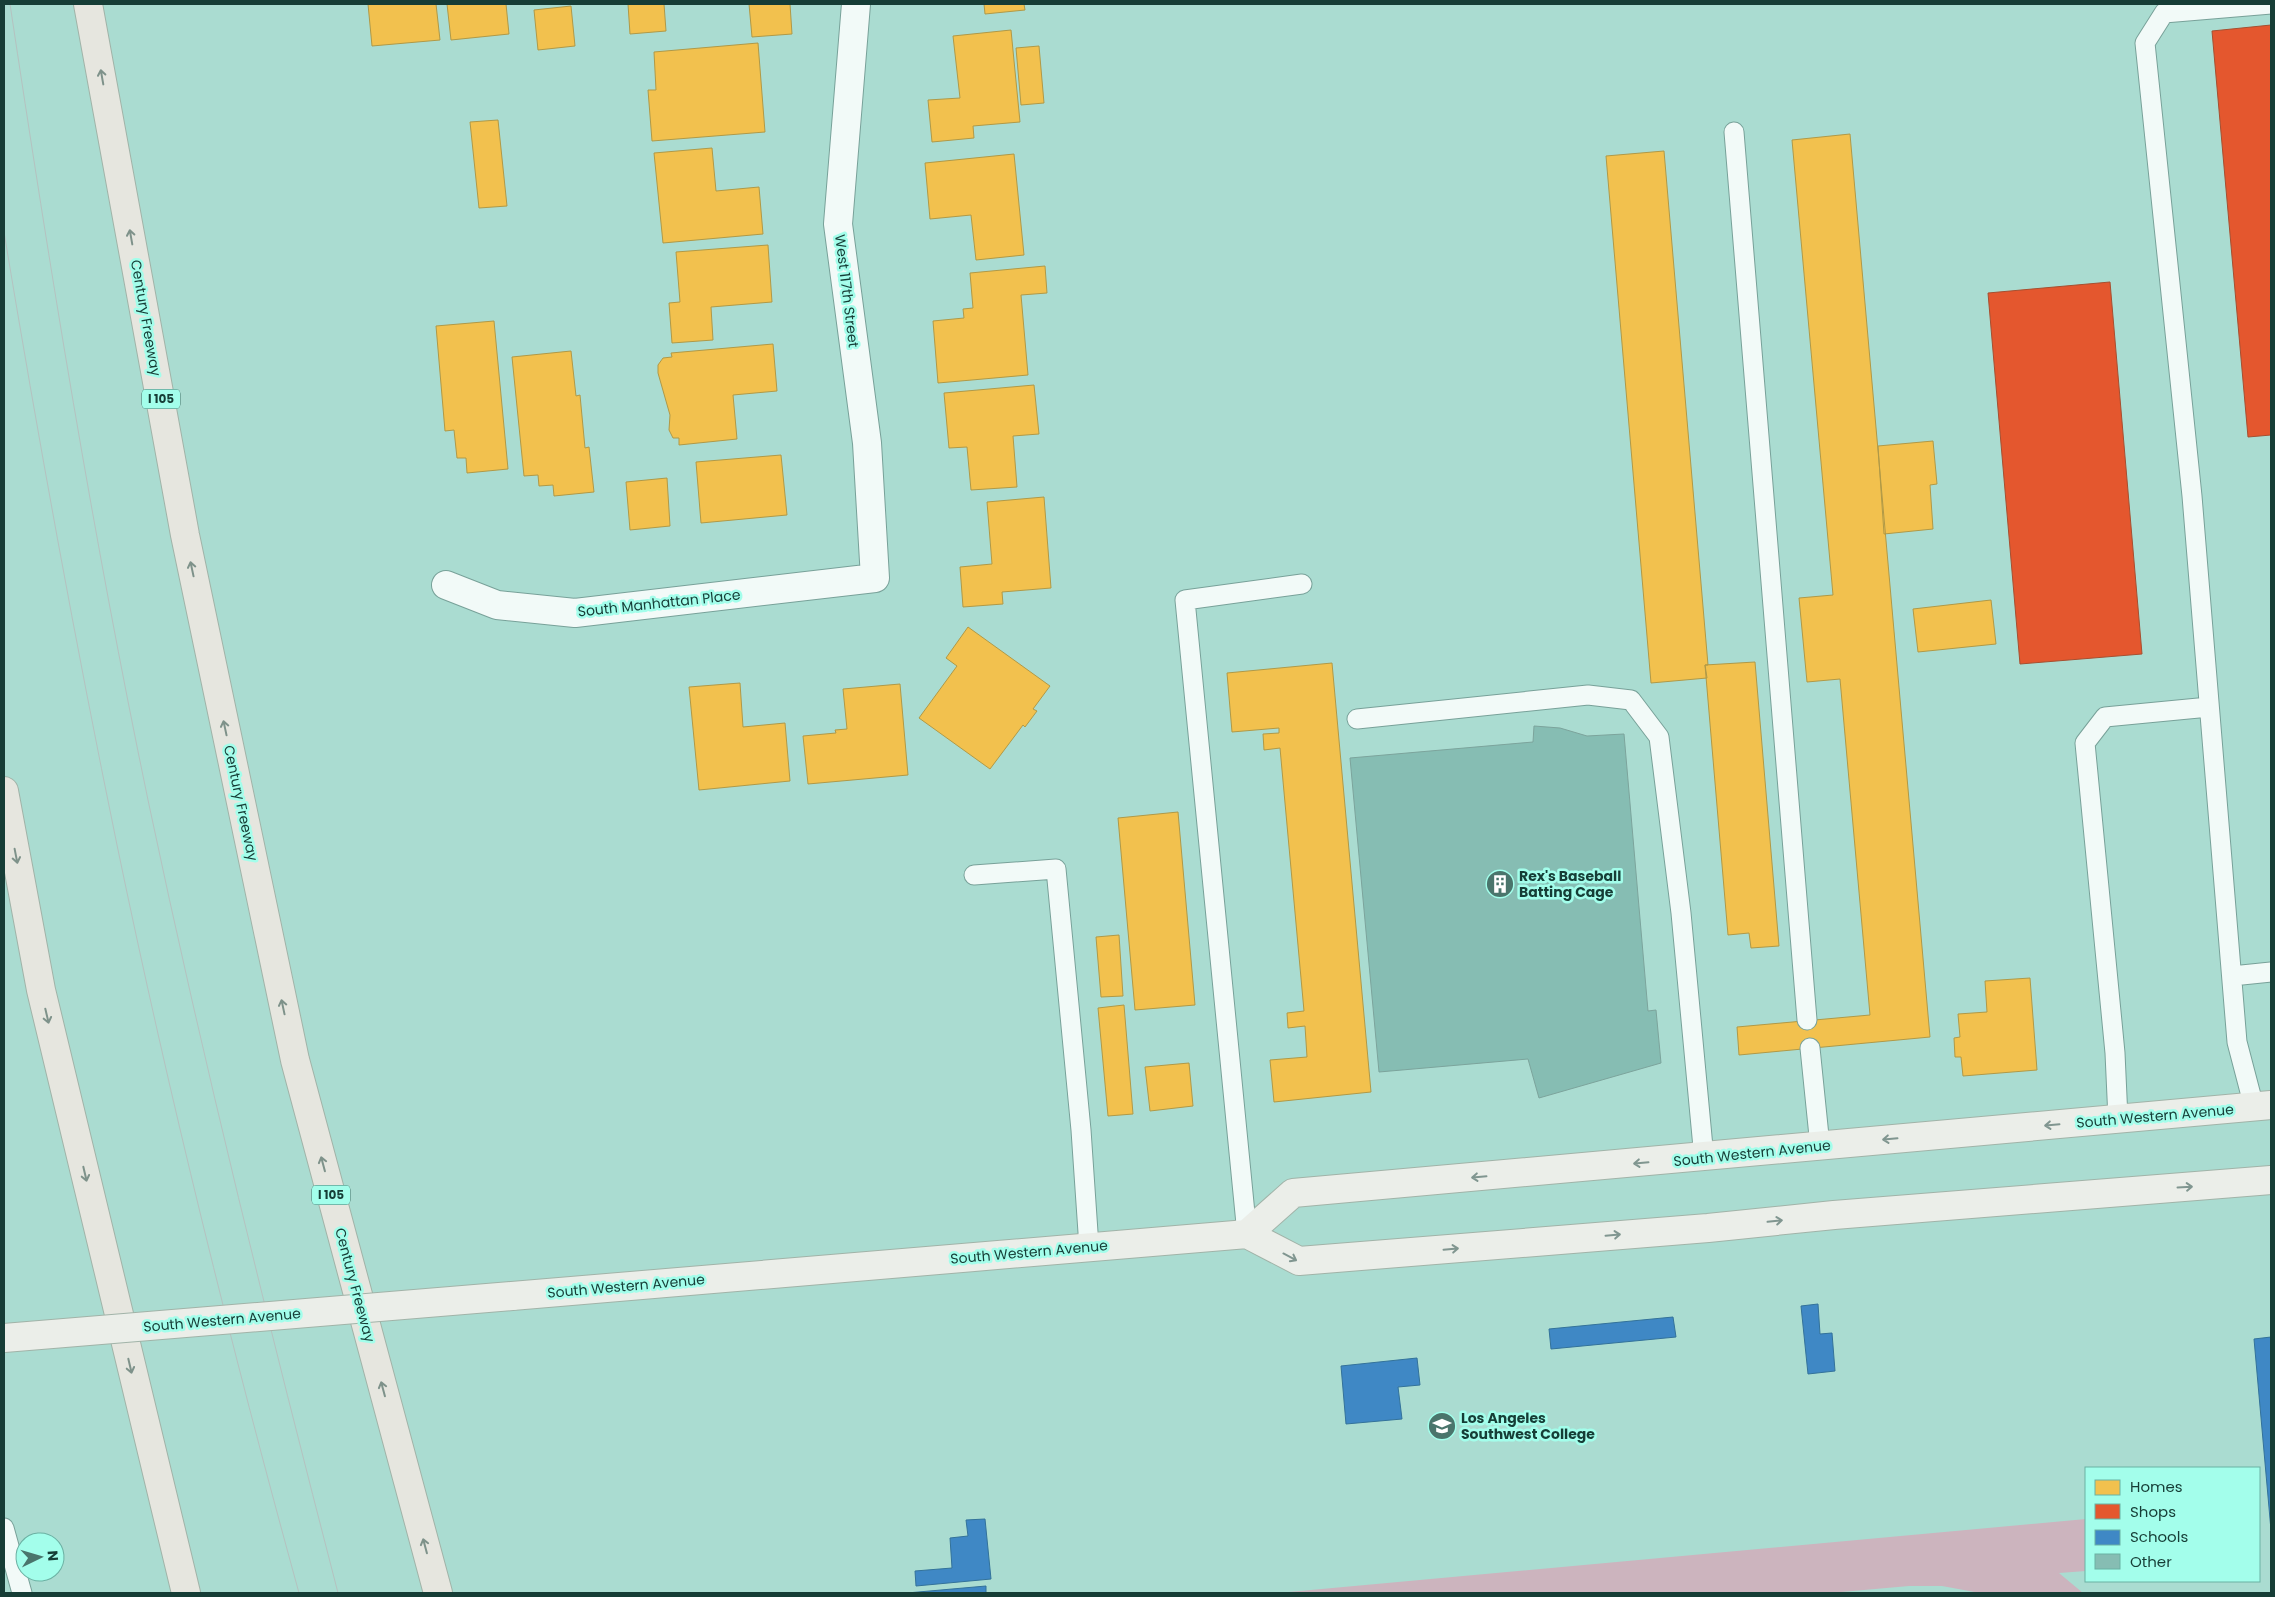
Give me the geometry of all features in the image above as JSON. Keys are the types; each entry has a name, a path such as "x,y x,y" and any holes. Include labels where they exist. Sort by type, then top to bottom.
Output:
{"highway":[{"name":"Century Freeway","path":"88,4 185,535 295,1060 438,1593"},
{"path":"4,791 41,990 186,1593"}],"main road":[{"name":"South Western Avenue","path":"4,1338 1247,1234 1293,1193 1704,1158 2263,1106"},
{"path":"1247,1234 1299,1261 2271,1180"}],"street":[{"name":"West 117th Street","path":"856,4 838,224 867,443 875,578"},
{"name":"South Manhattan Place","path":"446,585 497,605 575,613 875,578"}],"lane":[{"path":"2263,1106 2237,1042 2192,496 2144,43 2164,13 2271,4"},
{"path":"1734,132 1807,1020"},
{"path":"1247,1234 1185,600 1302,584"},
{"path":"1357,719 1588,696 1631,700 1659,738 1681,913 1704,1158"},
{"path":"2118,1120 2115,1054 2085,743 2105,716 2209,707"},
{"path":"974,875 1056,869 1081,1130 1089,1248"},
{"path":"2232,976 2271,972"},
{"path":"1810,1048 1820,1146"},
{"path":"4,1528 22,1593"}],"shaded area":[{"path":"2085,1519 2085,1571 2059,1573 2083,1593 1980,1593 1942,1586 1909,1586 1830,1593 1278,1593"}],"building: Homes":[{"path":"368,4 436,4 440,40 372,46"},
{"path":"447,4 506,4 509,34 451,40"},
{"path":"628,4 664,4 666,31 630,34"},
{"path":"749,4 790,4 792,34 752,37"},
{"path":"984,4 1024,4 1025,10 985,14"},
{"path":"571,6 575,46 538,50 534,10"},
{"path":"1011,30 1020,122 973,126 974,138 932,142 928,100 960,98 953,36"},
{"path":"758,43 765,132 652,141 648,90 656,90 654,52"},
{"path":"1039,46 1044,103 1021,105 1016,48"},
{"path":"498,120 507,206 479,208 470,122"},
{"path":"1850,134 1930,1037 1739,1055 1737,1027 1870,1015 1840,679 1807,682 1799,598 1833,595 1792,140"},
{"path":"712,148 716,191 759,187 763,234 663,243 654,153"},
{"path":"1664,151 1708,665 1705,665 1707,678 1651,683 1606,156"},
{"path":"1014,154 1024,255 976,260 971,215 930,219 925,163"},
{"path":"768,245 772,302 711,307 713,340 672,343 669,303 680,302 676,252"},
{"path":"1045,266 1047,293 1021,295 1028,375 938,383 933,321 964,318 963,309 973,308 970,273"},
{"path":"494,321 508,469 467,473 466,458 457,458 454,430 445,431 436,326"},
{"path":"773,344 777,391 733,395 737,439 679,445 679,438 673,438 669,430 670,415 658,373 658,365 663,358 672,357 671,353"},
{"path":"571,351 576,396 580,395 585,448 589,447 594,492 554,496 553,485 539,486 538,475 524,476 512,357"},
{"path":"1034,385 1039,434 1013,436 1017,487 971,490 967,447 949,448 944,393"},
{"path":"1933,441 1937,484 1930,485 1933,529 1884,534 1878,446"},
{"path":"781,455 787,515 701,523 696,462"},
{"path":"667,478 670,526 630,530 626,482"},
{"path":"1044,497 1051,588 1002,592 1003,604 963,607 960,567 992,564 987,502"},
{"path":"1991,600 1996,644 1918,652 1913,609"},
{"path":"968,627 1050,686 1033,709 1037,711 1025,727 1023,725 990,769 919,718 957,666 946,658"},
{"path":"1755,662 1779,946 1751,948 1749,933 1728,935 1705,665"},
{"path":"1332,663 1371,1092 1274,1102 1270,1060 1307,1057 1305,1026 1288,1028 1287,1013 1304,1011 1280,748 1264,750 1263,734 1279,733 1279,728 1232,732 1227,673"},
{"path":"740,683 743,727 785,723 790,781 699,790 689,687"},
{"path":"900,684 908,775 808,784 803,736 836,733 835,730 847,729 843,689"},
{"path":"1178,812 1195,1005 1135,1010 1118,818"},
{"path":"1119,935 1123,996 1101,997 1096,937"},
{"path":"2030,978 2037,1070 1963,1076 1961,1057 1955,1057 1954,1038 1960,1037 1958,1014 1987,1012 1985,981"},
{"path":"1124,1005 1133,1114 1108,1116 1098,1008"},
{"path":"1189,1063 1193,1106 1150,1111 1145,1067"}],"building: Shops":[{"path":"2271,25 2271,435 2248,437 2212,31"},
{"path":"2110,282 2142,654 2020,664 1988,293"}],"building: Schools":[{"path":"1818,1304 1820,1334 1832,1333 1835,1371 1808,1374 1801,1306"},
{"path":"1673,1317 1676,1337 1551,1349 1549,1329"},
{"path":"2271,1337 2271,1530 2254,1339"},
{"path":"1417,1358 1420,1385 1398,1387 1402,1419 1346,1424 1341,1366"},
{"path":"985,1519 991,1579 916,1586 915,1571 952,1568 950,1538 968,1536 966,1520"},
{"path":"986,1586 986,1593 907,1593"}],"building: Other":[{"name":"Rex's Baseball Batting Cage","path":"1534,726 1560,728 1587,736 1624,734 1648,1011 1656,1010 1661,1063 1539,1098 1528,1059 1379,1072 1350,758 1533,742"}],"tram line":[{"path":"10,4 73,403 109,602 148,800 169,900 238,1198 338,1593"},
{"path":"4,232 72,615 101,768 137,939 202,1220 249,1407 299,1593"}],"place":[{"name":"Rex's Baseball Batting Cage","path":"1500,884"},
{"name":"Los Angeles Southwest College","path":"1442,1426"}]}
